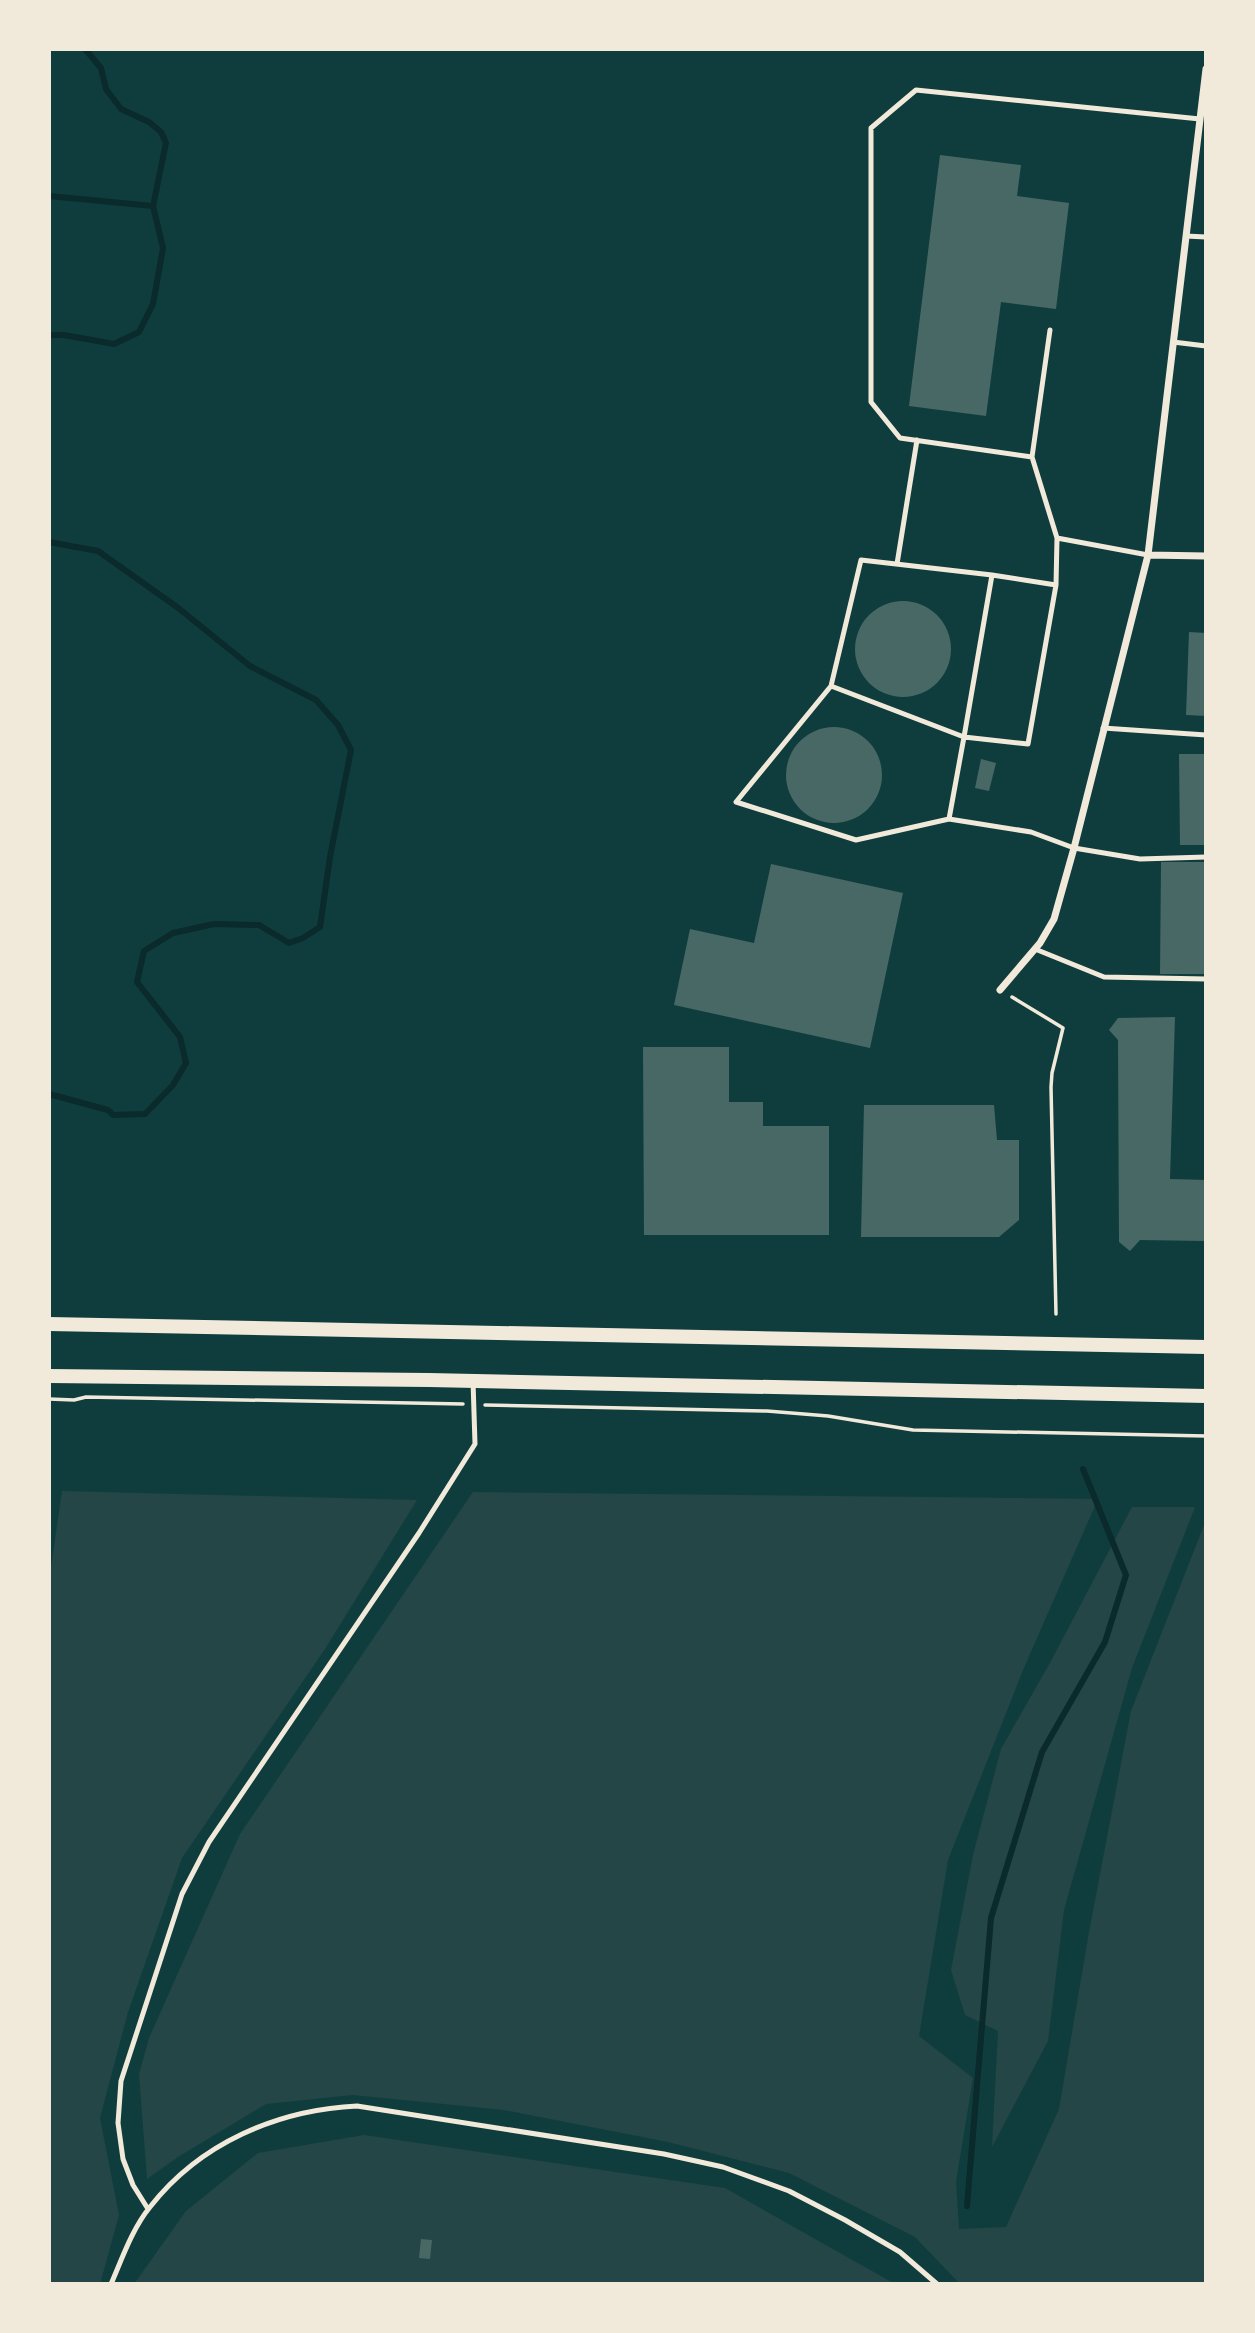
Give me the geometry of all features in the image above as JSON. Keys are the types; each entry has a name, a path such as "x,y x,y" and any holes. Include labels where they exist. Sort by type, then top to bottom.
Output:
{"main road":[{"path":"49,1324 1206,1346"},
{"path":"49,1376 473,1381 1206,1396"}],"street":[{"path":"1000,990 1035,949 1054,919 1148,555 1186,236 1202,137 1200,118 1206,69"},
{"path":"1148,555 1206,556"}],"lane":[{"path":"1032,457 900,438 871,402 871,128 916,90 1200,118"},
{"path":"1186,236 1206,237"},
{"path":"831,686 964,737 1028,744 1056,585 1057,538 1032,457 1050,330"},
{"path":"1173,342 1206,346"},
{"path":"897,564 917,440"},
{"path":"1057,538 1148,555"},
{"path":"1056,585 861,560 831,686 736,802 856,840 949,819 1031,832 1074,848 1140,859 1206,857"},
{"path":"949,819 992,575"},
{"path":"1103,728 1206,735"},
{"path":"1035,949 1104,977 1206,979"},
{"path":"148,2209 133,2185 123,2159 118,2123 121,2081 182,1894 209,1842 419,1533 475,1444 473,1381"},
{"path":"111,2284 148,2209 191,2164 253,2128 277,2119 330,2107 357,2106 664,2154 723,2167 789,2191 845,2220 900,2252 937,2284"}],"path":[{"path":"1000,990 1063,1028 1051,1087 1056,1314"},
{"path":"49,1399 74,1400 86,1396 767,1411 828,1416 913,1430 1206,1436"}],"shaded area":[{"path":"62,1491 417,1500 325,1649 182,1858 128,2012 100,2118 119,2215 100,2284 49,2284 49,1581"},
{"path":"473,1492 1098,1499 1023,1670 948,1860 919,2036 973,2078 956,2182 959,2229 1006,2227 1059,2109 1131,1711 1206,1520 1206,2284 960,2284 915,2237 789,2173 668,2142 504,2110 353,2095 266,2104 147,2179 139,2074 149,2038 240,1834"},
{"path":"1132,1507 1195,1507 1132,1668 1064,1910 1048,2041 992,2147 998,2031 965,2015 951,1970 973,1855 1001,1749"},
{"path":"364,2135 725,2188 895,2284 134,2284 186,2211 258,2153"}],"building":[{"path":"940,155 1021,165 1017,196 1069,203 1056,309 1001,302 986,416 909,406"},
{"path":"903,601 921,605 937,615 947,631 951,649 947,667 937,683 921,693 903,697 885,693 869,683 859,667 855,649 859,631 869,615 885,605"},
{"path":"1189,632 1206,633 1206,716 1186,715"},
{"path":"834,727 852,731 868,741 878,757 882,775 878,793 868,809 852,819 834,823 816,819 800,809 790,793 786,775 790,757 800,741 816,731"},
{"path":"1179,754 1206,754 1206,845 1180,845"},
{"path":"981,759 996,763 989,791 975,788"},
{"path":"1161,862 1206,862 1206,974 1160,974"},
{"path":"771,864 903,893 870,1048 674,1005 690,929 754,943"},
{"path":"1175,1017 1170,1179 1206,1180 1206,1241 1140,1240 1130,1251 1119,1242 1118,1040 1109,1030 1118,1018"},
{"path":"643,1047 729,1047 729,1102 763,1102 763,1126 829,1126 829,1235 644,1235"},
{"path":"864,1105 994,1105 997,1140 1019,1140 1019,1220 999,1237 861,1237"},
{"path":"421,2239 432,2240 430,2259 419,2258"}],"waterway":[{"path":"49,335 114,344 139,332 153,304 163,248 153,206 166,143 161,132 149,122 121,109 106,89 101,68 85,49"},
{"path":"49,196 153,206"},
{"path":"49,542 98,551 177,607 250,666 316,700 338,725 351,750 330,857 320,927 289,943 259,925 214,924 173,933 144,951 137,982 180,1037 186,1063 173,1085 145,1114 113,1115 108,1110 49,1094"},
{"path":"967,2206 991,1918 1042,1752 1105,1642 1126,1575 1083,1469"}]}
